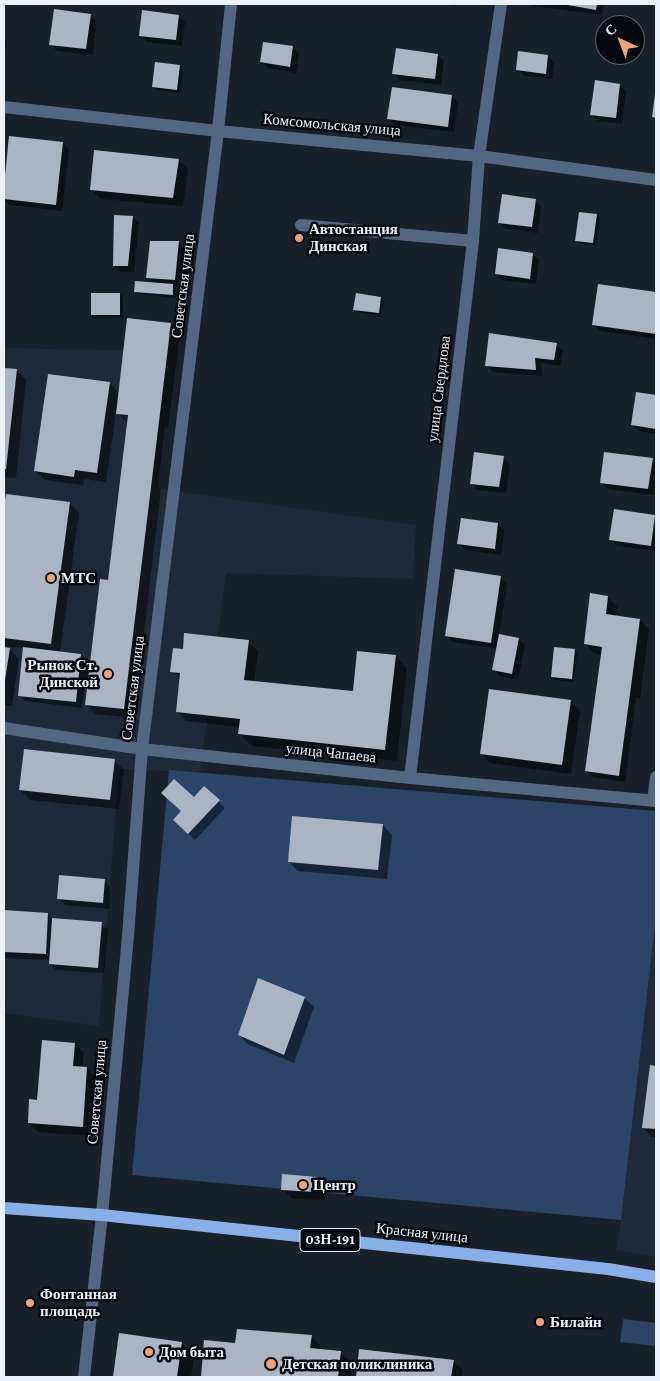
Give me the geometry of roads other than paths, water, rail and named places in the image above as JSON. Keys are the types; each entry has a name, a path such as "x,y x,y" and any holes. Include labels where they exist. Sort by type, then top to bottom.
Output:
{"main road":[{"name":"Красная улица","path":"4,1208 102,1215 608,1269 656,1277"}],"street":[{"name":"Советская улица","path":"84,1377 102,1215 128,936 142,749 218,131 231,4"},
{"name":"улица Свердлова","path":"410,778 472,241 479,156 501,4"},
{"name":"Комсомольская улица","path":"4,107 218,131 479,156 656,180"},
{"path":"301,225 472,241"},
{"name":"улица Чапаева","path":"4,728 142,749 410,778 655,801"},
{"path":"655,801 656,777"}],"place":[{"name":"Автостанция Динская","path":"299,238"},
{"name":"МТС","path":"51,578"},
{"name":"Рынок Ст. Динской","path":"108,674"},
{"name":"Центр","path":"303,1185"},
{"name":"Фонтанная площадь","path":"30,1303"},
{"name":"Билайн","path":"540,1322"},
{"name":"Дом быта","path":"149,1352"},
{"name":"Детская поликлиника","path":"271,1364"}]}
